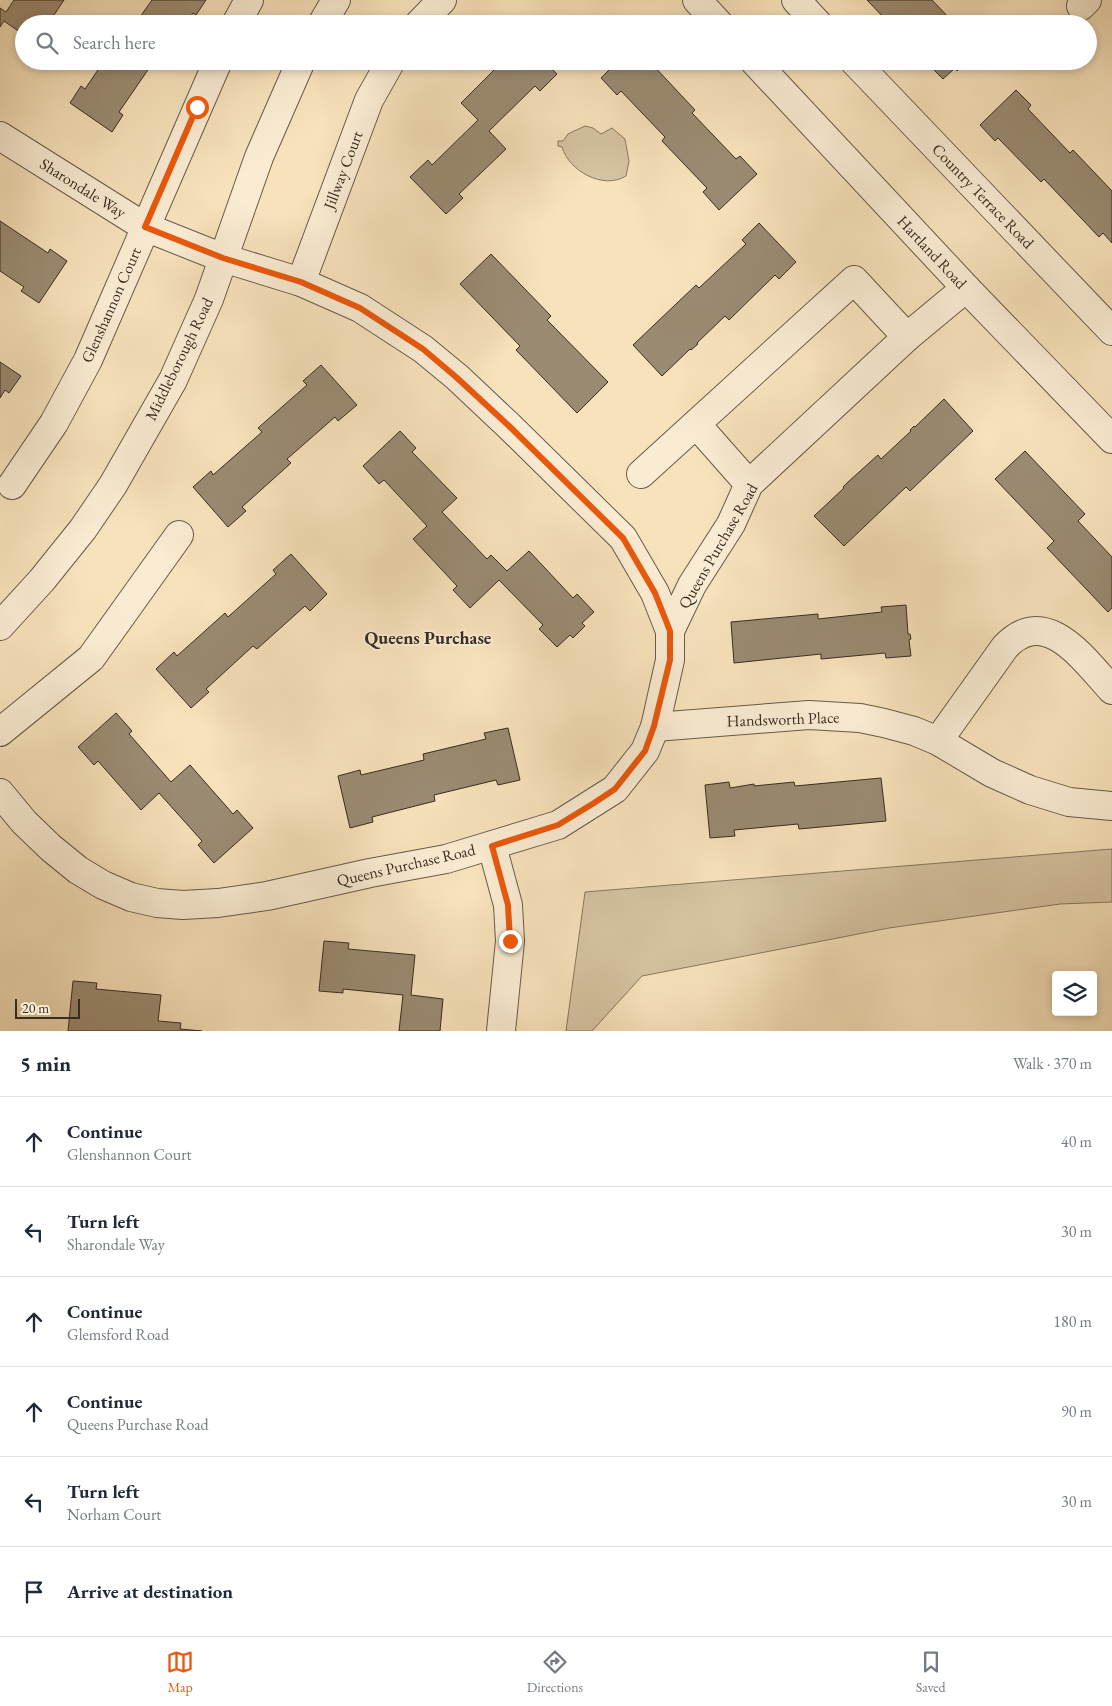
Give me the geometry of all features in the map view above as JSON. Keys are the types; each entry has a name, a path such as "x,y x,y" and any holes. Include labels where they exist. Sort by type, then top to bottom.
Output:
{"street":[{"path":"241,15 249,0"},
{"path":"327,15 336,0"},
{"path":"428,15 442,0"},
{"path":"697,0 711,15"},
{"path":"796,0 810,15"},
{"name":"Glenshannon Court","path":"12,485 54,423 88,360 214,70"},
{"name":"Middleborough Road","path":"0,626 42,580 83,529 113,485 173,380 205,307 259,157 296,70"},
{"name":"Jillway Court","path":"301,282 369,100 386,70"},
{"name":"Hartland Road","path":"762,70 966,288 1110,433"},
{"name":"Country Terrace Road","path":"863,70 1112,331"},
{"name":"Sharondale Way","path":"0,136 145,227 223,258 301,282 360,308 423,349 508,425 623,538 655,593 670,631"},
{"path":"640,474 854,280 907,337"},
{"name":"Queens Purchase Road","path":"0,793 24,822 78,870 103,885 131,897 157,903 183,905 218,903 267,896 370,873 446,859 558,825 615,789 645,751 654,726 670,660 670,631 692,585 731,524 749,484 907,337 966,288"},
{"path":"696,424 749,484"},
{"path":"0,732 91,658 179,535"},
{"path":"938,741 1005,647 1013,638 1023,633 1043,631 1051,633 1064,641 1075,650 1112,690"},
{"name":"Handsworth Place","path":"654,726 773,716 809,715 839,716 884,722 938,741 992,773 1030,790 1069,802 1112,806"},
{"path":"492,846 508,905 510,941 501,1031"}],"shaded area":[{"path":"585,126 593,128 601,134 612,128 625,139 629,161 626,176 617,180 597,179 588,176 572,164 562,147 558,146 558,141 563,141 568,134"},
{"path":"1112,849 1112,902 1060,904 889,928 642,976 592,1031 566,1031 585,892"}],"building":[{"path":"14,0 64,0 54,15 15,15 15,29 4,21 0,27 0,8 6,12"},
{"path":"152,0 206,0 196,15 193,13 192,15 141,15"},
{"path":"867,0 932,0 946,15 881,15"},
{"path":"98,70 148,70 119,112 123,115 112,132 70,103 81,86 85,89"},
{"path":"494,70 553,70 557,74 540,91 535,86 489,131 506,149 459,194 463,198 446,214 410,177 428,160 432,165 478,120 461,103"},
{"path":"609,70 658,70 695,110 692,113 736,159 740,156 757,174 719,210 703,192 707,188 662,141 665,137 621,91 617,95 601,78"},
{"path":"934,70 953,70 943,79"},
{"path":"1016,90 1031,105 1028,109 1070,153 1073,150 1112,191 1112,243 1103,233 1099,237 1044,179 1041,182 998,138 995,141 980,125"},
{"path":"0,221 48,253 50,249 67,261 39,303 21,291 24,287 0,271"},
{"path":"759,223 796,262 779,279 775,275 729,320 725,316 698,344 690,349 662,376 633,345 696,285 699,288 746,244 742,240"},
{"path":"491,254 551,316 547,320 608,382 577,413 516,350 520,346 460,284"},
{"path":"0,362 21,376 9,393 5,390 0,398"},
{"path":"321,365 357,405 338,421 335,417 287,459 291,463 242,507 246,511 228,527 193,487 211,471 213,475 262,432 258,428 307,385 303,381"},
{"path":"944,399 973,431 910,491 906,487 844,546 814,516 878,455 881,459"},
{"path":"400,431 416,448 412,452 457,498 442,512 487,559 491,555 507,571 529,551 573,598 577,594 594,612 582,623 585,626 573,638 570,635 557,647 539,629 543,625 499,580 470,608 453,590 457,586 413,539 427,526 384,480 379,484 363,466"},
{"path":"1025,451 1085,514 1078,521 1112,557 1112,608 1108,612 1047,548 1054,541 995,479"},
{"path":"291,554 327,594 310,611 305,606 257,649 253,646 206,689 209,692 191,708 156,669 174,652 177,656 225,613 228,617 276,574 273,570"},
{"path":"906,605 908,634 910,634 911,639 909,640 911,656 886,658 885,653 821,659 821,654 734,663 731,622 818,614 818,619 882,612 881,607"},
{"path":"116,713 132,731 129,734 171,782 190,765 233,814 237,810 253,828 214,863 198,845 202,841 159,793 141,810 98,761 94,765 78,747"},
{"path":"508,728 520,780 498,785 496,780 434,795 435,801 372,817 373,822 350,828 338,776 360,770 361,775 424,760 423,754 486,739 484,733"},
{"path":"881,778 886,821 799,829 798,824 734,830 735,836 710,838 705,785 729,782 730,788 754,784 754,786 794,782 795,786"},
{"path":"324,941 349,943 348,949 415,955 411,995 443,999 440,1031 399,1031 403,995 343,989 343,993 319,991"},
{"path":"73,981 97,983 96,989 161,995 158,1021 181,1023 180,1029 202,1031 68,1031"}],"district":[{"name":"Queens Purchase","path":"428,637"}],"route":[{"path":"197,107 145,227 223,258 301,282 360,308 423,349 508,425 623,538 655,593 670,631 670,660 654,726 645,751 615,789 558,825 492,846 508,905 510,941"}]}
